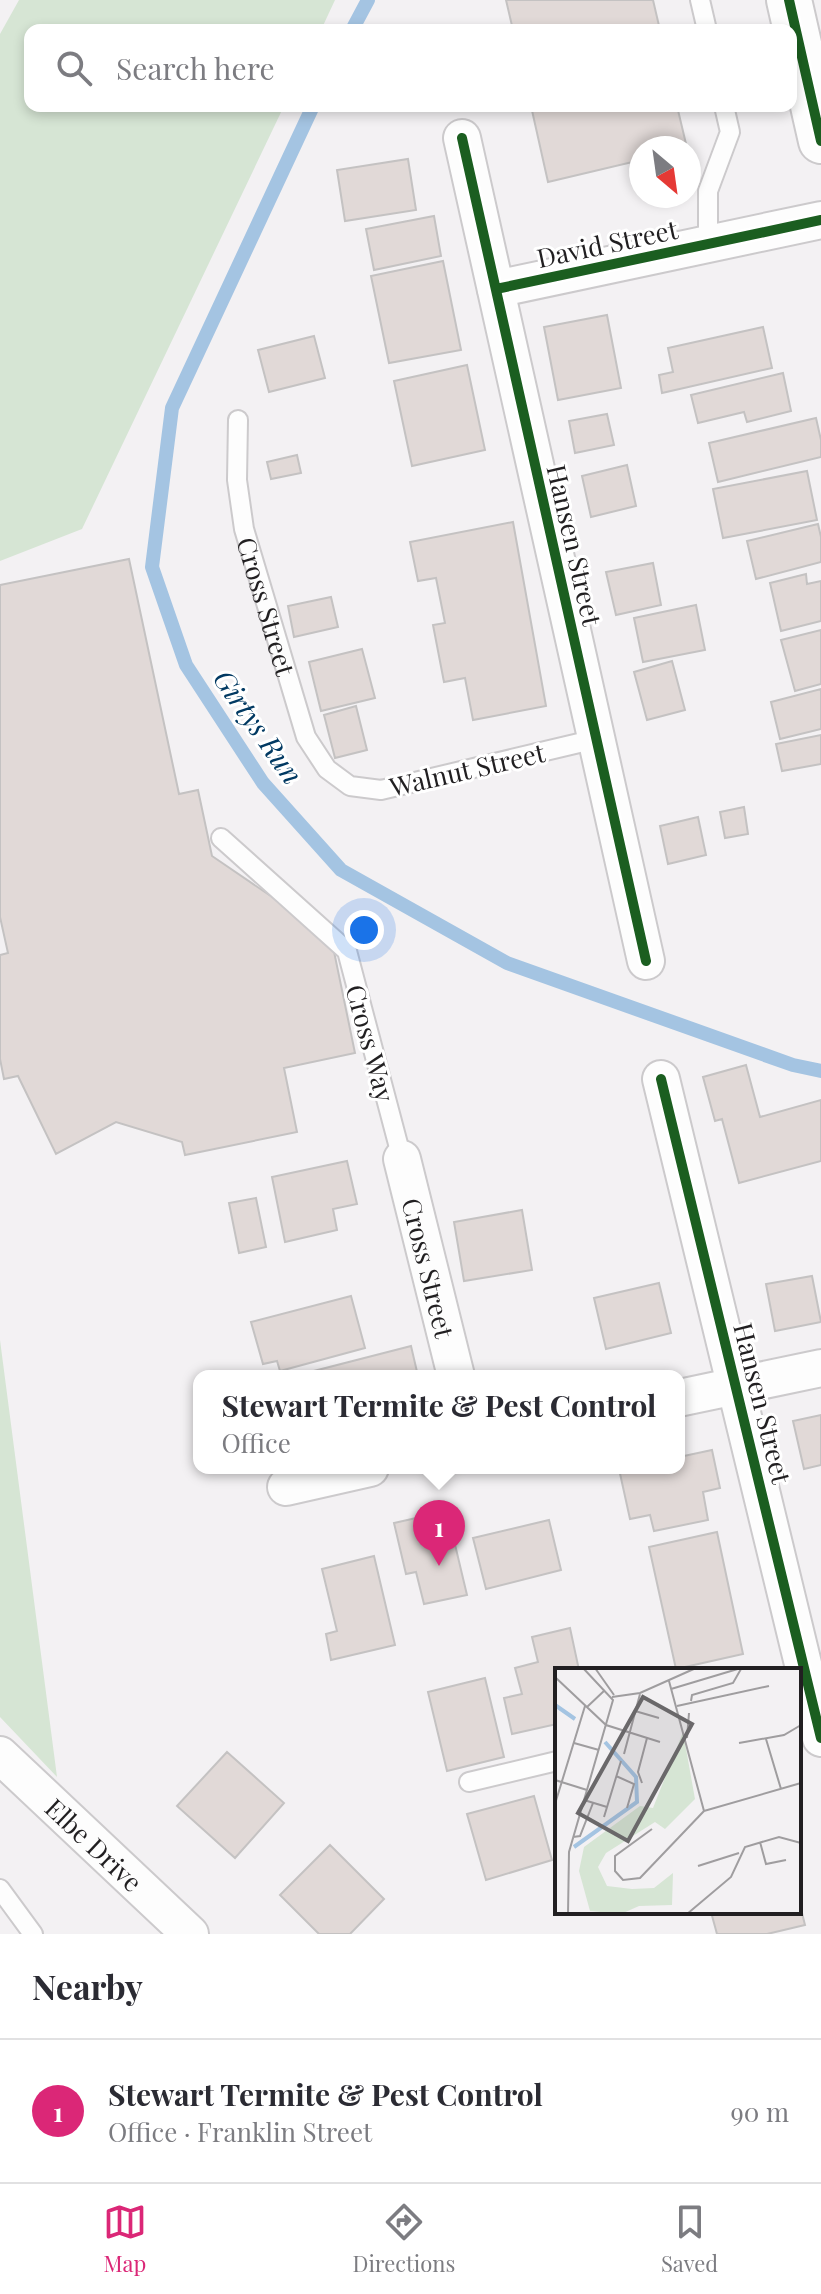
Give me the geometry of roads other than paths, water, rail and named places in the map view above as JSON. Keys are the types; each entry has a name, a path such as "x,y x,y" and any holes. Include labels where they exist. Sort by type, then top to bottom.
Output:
{"main road":[{"path":"789,0 794,24"},
{"path":"797,35 821,141"}],"street":[{"name":"Hansen Street","path":"462,138 646,961"},
{"name":"David Street","path":"496,289 821,220"},
{"name":"Hansen Street","path":"661,1079 736,1385 810,1650 805,1702 821,1738"},
{"name":"Cross Street","path":"402,1159 455,1370"},
{"path":"685,1397 821,1368"},
{"path":"286,1487 343,1474"},
{"name":"Elbe Drive","path":"0,1755 190,1934"}],"lane":[{"path":"700,0 706,24"},
{"path":"708,244 708,191 730,132 725,112"},
{"name":"Cross Street","path":"238,420 237,480 244,529 306,737 327,769 340,778"},
{"name":"Walnut Street","path":"340,778 350,786 381,790 596,739"},
{"name":"Cross Way","path":"221,838 347,951 402,1159"},
{"path":"469,1782 555,1761"},
{"path":"0,1889 33,1934"}],"waterway":[{"name":"Girtys Run","path":"355,24 368,0"},
{"name":"Girtys Run","path":"310,112 172,408 152,567 186,665 263,783 341,870 507,963 793,1065 821,1071"}],"place":[{"name":"Stewart Termite & Pest Control","path":"439,1566"}]}
